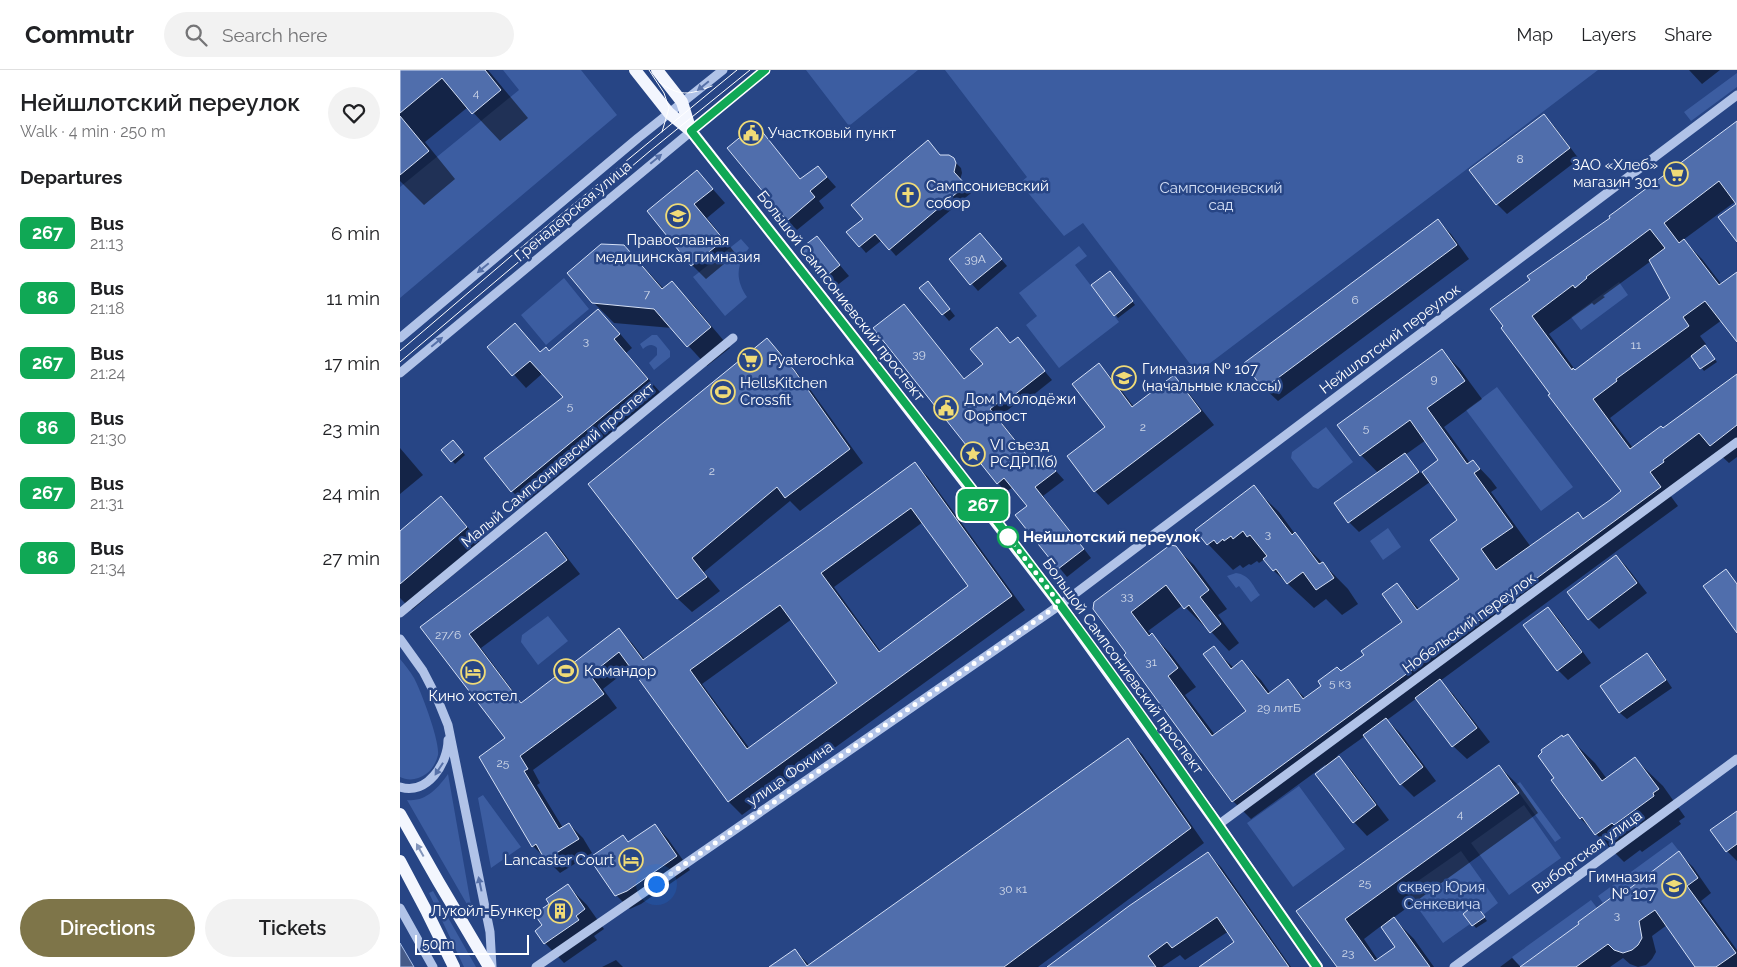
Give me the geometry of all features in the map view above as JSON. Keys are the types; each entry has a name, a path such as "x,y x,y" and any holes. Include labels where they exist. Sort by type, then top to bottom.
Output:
{"main road":[{"name":"Большой Сампсониевский проспект","path":"635,70 669,114 691,131 1060,604 1317,967"},
{"name":"Большой Сампсониевский проспект","path":"657,70 682,102 691,131"},
{"path":"400,814 438,881 491,967"},
{"path":"400,861 428,912 454,967"}],"street":[{"name":"Гренадерская улица","path":"400,338 682,102 723,70"},
{"name":"Гренадерская улица","path":"400,373 765,70"},
{"name":"Нейшлотский переулок","path":"1060,604 1737,95"},
{"name":"Малый Сампсониевский проспект","path":"400,613 733,338"},
{"name":"Нобельский переулок","path":"1218,825 1737,442"},
{"name":"улица Фокина","path":"536,967 1060,604"},
{"path":"400,639 423,671 448,725 490,932 491,967"},
{"path":"400,787 419,786 433,778 442,766 448,746 448,725"},
{"name":"Выборгская улица","path":"1454,967 1737,759"},
{"path":"400,908 433,967"}],"green space":[{"path":"503,70 581,70 617,115 400,298 400,187 519,90"},
{"path":"806,70 918,70 849,126"},
{"name":"Сампсониевский сад","path":"945,70 1598,70 1197,373 1083,223 1064,236 1020,183 1027,177"},
{"path":"1737,73 1737,87 1691,121 1684,112"},
{"path":"741,239 749,248 739,266 740,284 747,297 725,316 693,277"},
{"path":"1079,246 1087,256 1075,265 1119,322 1059,368 1026,325 1037,316 1019,293"},
{"path":"564,278 589,309 546,345 521,315"},
{"path":"1619,282 1628,295 1581,330 1571,317"},
{"path":"652,335 657,335 670,351 670,357 654,370 649,363 657,355 657,348 650,345 643,349 640,344"},
{"path":"1497,387 1573,487 1541,511 1466,410"},
{"path":"1326,427 1353,462 1318,489 1313,487 1291,458 1292,452"},
{"path":"1388,528 1401,547 1383,560 1370,541"},
{"path":"1236,573 1248,578 1260,595 1251,602 1239,586 1236,588 1227,576"},
{"path":"548,616 568,641 538,665 521,642 522,635"},
{"path":"400,659 412,675 421,694 438,748 438,755 432,768 420,778 413,779 400,777"},
{"path":"448,774 471,905 468,906 407,800 420,799 431,793"},
{"path":"1520,782 1561,838 1555,842 1514,786"},
{"path":"1299,786 1345,849 1293,887 1247,823"},
{"path":"483,795 521,847 491,868 478,798"},
{"name":"сквер Юрия Сенкевича","path":"1524,805 1561,858 1509,895 1471,843"},
{"path":"1672,842 1679,851 1625,892 1622,889 1603,903 1598,896"},
{"name":"сквер Юрия Сенкевича","path":"1461,851 1498,903 1483,915 1475,904 1463,914 1470,924 1443,943 1405,890"},
{"path":"433,891 476,967 464,967 429,893"},
{"path":"1591,900 1597,908 1578,922 1579,924 1520,967 1512,957"}],"shaded area":[{"path":"400,943 414,967 400,967"}],"building":[{"path":"400,70 485,70 501,90 472,114 442,78 400,113"},
{"path":"1544,114 1570,148 1496,205 1469,170"},
{"path":"400,116 429,151 400,175"},
{"path":"1737,121 1737,242 1718,217 1736,204 1719,181 1664,223 1679,243 1684,239 1719,285 1737,272 1737,342 1705,301 1683,317 1689,326 1616,379 1617,381 1593,399 1630,449 1661,426 1663,428 1737,374 1737,425 1710,446 1699,433 1650,472 1661,487 1232,802 1124,655 1126,653 1093,609 1094,602 1170,545 1176,546 1209,590 1200,597 1221,624 1210,633 1189,605 1184,609 1166,585 1131,612 1149,636 1152,633 1178,668 1168,676 1212,736 1246,711 1203,654 1214,646 1231,669 1242,660 1268,694 1288,679 1303,699 1321,686 1318,681 1337,667 1341,671 1364,655 1361,651 1402,622 1382,594 1397,583 1417,610 1459,579 1430,540 1457,520 1422,472 1438,460 1410,420 1360,456 1337,425 1442,349 1465,381 1427,408 1467,464 1473,460 1480,469 1474,473 1513,527 1481,549 1496,570 1578,512 1583,519 1610,500 1621,491 1548,395 1550,394 1501,328 1503,326 1490,309 1530,280 1527,276 1610,218 1609,216","holes":["1650,229 1665,248 1649,260 1670,298 1575,370 1573,368 1572,370 1532,316 1573,285 1575,288 1586,277"]},
{"path":"756,124 800,179 818,166 827,177 810,191 815,197 787,221 727,148"},
{"name":"Сампсониевский собор","path":"928,140 940,155 949,155 954,158 956,163 954,172 966,185 889,250 875,234 859,247 846,232 863,219 851,205"},
{"name":"Православная медицинская гимназия","path":"697,170 713,189 694,204 724,240 691,266 647,211"},
{"path":"1438,219 1457,245 1263,389 1244,363"},
{"path":"980,233 1002,259 970,285 949,259"},
{"path":"817,236 840,265 824,278 801,248"},
{"path":"601,244 624,245 662,289 672,281 711,327 687,347 654,309 592,303 567,273"},
{"path":"1110,271 1133,301 1114,316 1091,285"},
{"path":"928,281 950,309 942,315 919,288"},
{"path":"904,304 964,379 983,364 970,349 997,327 1010,343 1018,337 1045,371 1013,396 1010,393 990,409 1037,468 1048,460 1056,471 1035,487 1084,549 1058,569 1015,515 1027,506 1004,478 997,484 873,328"},
{"path":"598,309 620,334 614,339 648,379 511,492 484,458 563,397 530,361 512,376 487,347 515,323 540,352 546,347 549,351"},
{"path":"767,338 794,370 850,449 785,498 777,487 692,558 707,577 677,599 588,484"},
{"path":"1705,345 1715,359 1700,369 1691,356"},
{"path":"1099,363 1132,407 1174,375 1201,411 1094,492 1067,456 1105,427 1072,384"},
{"path":"453,440 463,452 451,462 441,450"},
{"path":"1405,453 1419,472 1348,523 1334,503"},
{"path":"915,462 1012,596 728,802 619,652 590,675 604,694 520,756 528,769 524,771 559,829 569,823 579,839 545,860 536,844 532,847 479,757 505,738 420,627 546,532 567,560 469,634 521,703 619,628 643,660","holes":["911,508 968,586 879,652 821,573","780,605 837,683 747,749 690,670"]},
{"path":"1254,485 1292,535 1295,532 1319,564 1323,562 1334,578 1316,590 1303,572 1287,584 1276,569 1273,571 1263,559 1267,556 1250,535 1247,537 1243,531 1233,539 1231,536 1217,544 1214,540 1207,545 1195,530"},
{"path":"441,496 467,527 400,584 400,531"},
{"path":"1616,555 1637,583 1588,620 1567,592"},
{"path":"1726,569 1737,584 1737,633 1703,586"},
{"path":"1548,607 1582,652 1557,671 1523,625"},
{"path":"1647,653 1666,680 1619,713 1600,686"},
{"path":"1440,679 1477,728 1452,747 1415,698"},
{"path":"1386,718 1423,767 1400,785 1363,735"},
{"path":"1568,734 1602,781 1635,757 1659,789 1653,793 1654,796 1614,825 1612,823 1595,835 1582,817 1580,819 1551,780 1554,778 1538,756 1542,752 1541,750 1562,735 1563,737"},
{"path":"1128,738 1191,828 1004,967 769,967 795,949 807,966"},
{"path":"1339,756 1376,805 1353,823 1315,774"},
{"path":"1499,765 1519,793 1345,919 1375,961 1395,947 1381,927 1394,917 1430,967 1337,967 1296,911"},
{"path":"1737,811 1737,844 1726,852 1710,830"},
{"name":"Lancaster Court","path":"655,824 677,856 627,891 615,896 589,858 623,835 628,842"},
{"path":"1679,851 1698,878 1687,886 1736,953 1716,967 1695,967 1655,910 1639,921 1642,938 1632,950 1623,953 1614,950 1608,944 1576,967 1520,967 1579,924 1578,922 1601,905 1623,889 1625,892"},
{"path":"1208,852 1289,967 1199,967 1234,942 1217,917 1172,948 1167,942 1148,956 1156,967 1047,967 1129,906"},
{"name":"Лукойл-Бункер","path":"568,884 585,909 576,916 579,920 544,944 535,931 542,925 534,914 549,904 546,899"},
{"path":"1475,904 1485,917 1472,926 1463,914"}],"tram line":[{"path":"649,70 664,93 669,108 662,132"},
{"path":"400,351 530,240 737,70"},
{"path":"400,362 650,151 750,70"},
{"path":"659,82 673,90 685,93 691,93 712,86"}],"bus line":[{"name":"267","path":"765,70 691,131 1060,604 1317,967"}],"place":[{"name":"Участковый пункт","path":"751,133"},
{"name":"ЗАО «Хлеб» магазин 301","path":"1676,174"},
{"name":"Сампсониевский собор","path":"908,195"},
{"name":"Православная медицинская гимназия","path":"678,216"},
{"name":"Pyaterochka","path":"750,360"},
{"name":"Гимназия № 107 (начальные классы)","path":"1124,378"},
{"name":"HellsKitchen Crossfit","path":"723,392"},
{"name":"Дом Молодёжи Форпост","path":"946,408"},
{"name":"VI съезд РСДРП(б)","path":"973,454"},
{"name":"Нейшлотский переулок","path":"1008,537"},
{"name":"Командор","path":"566,671"},
{"name":"Кино хостел","path":"473,672"},
{"name":"Lancaster Court","path":"631,860"},
{"name":"Гимназия № 107","path":"1674,886"},
{"name":"Лукойл-Бункер","path":"560,911"}],"route":[{"path":"656,884 1060,604 1008,537"}]}
